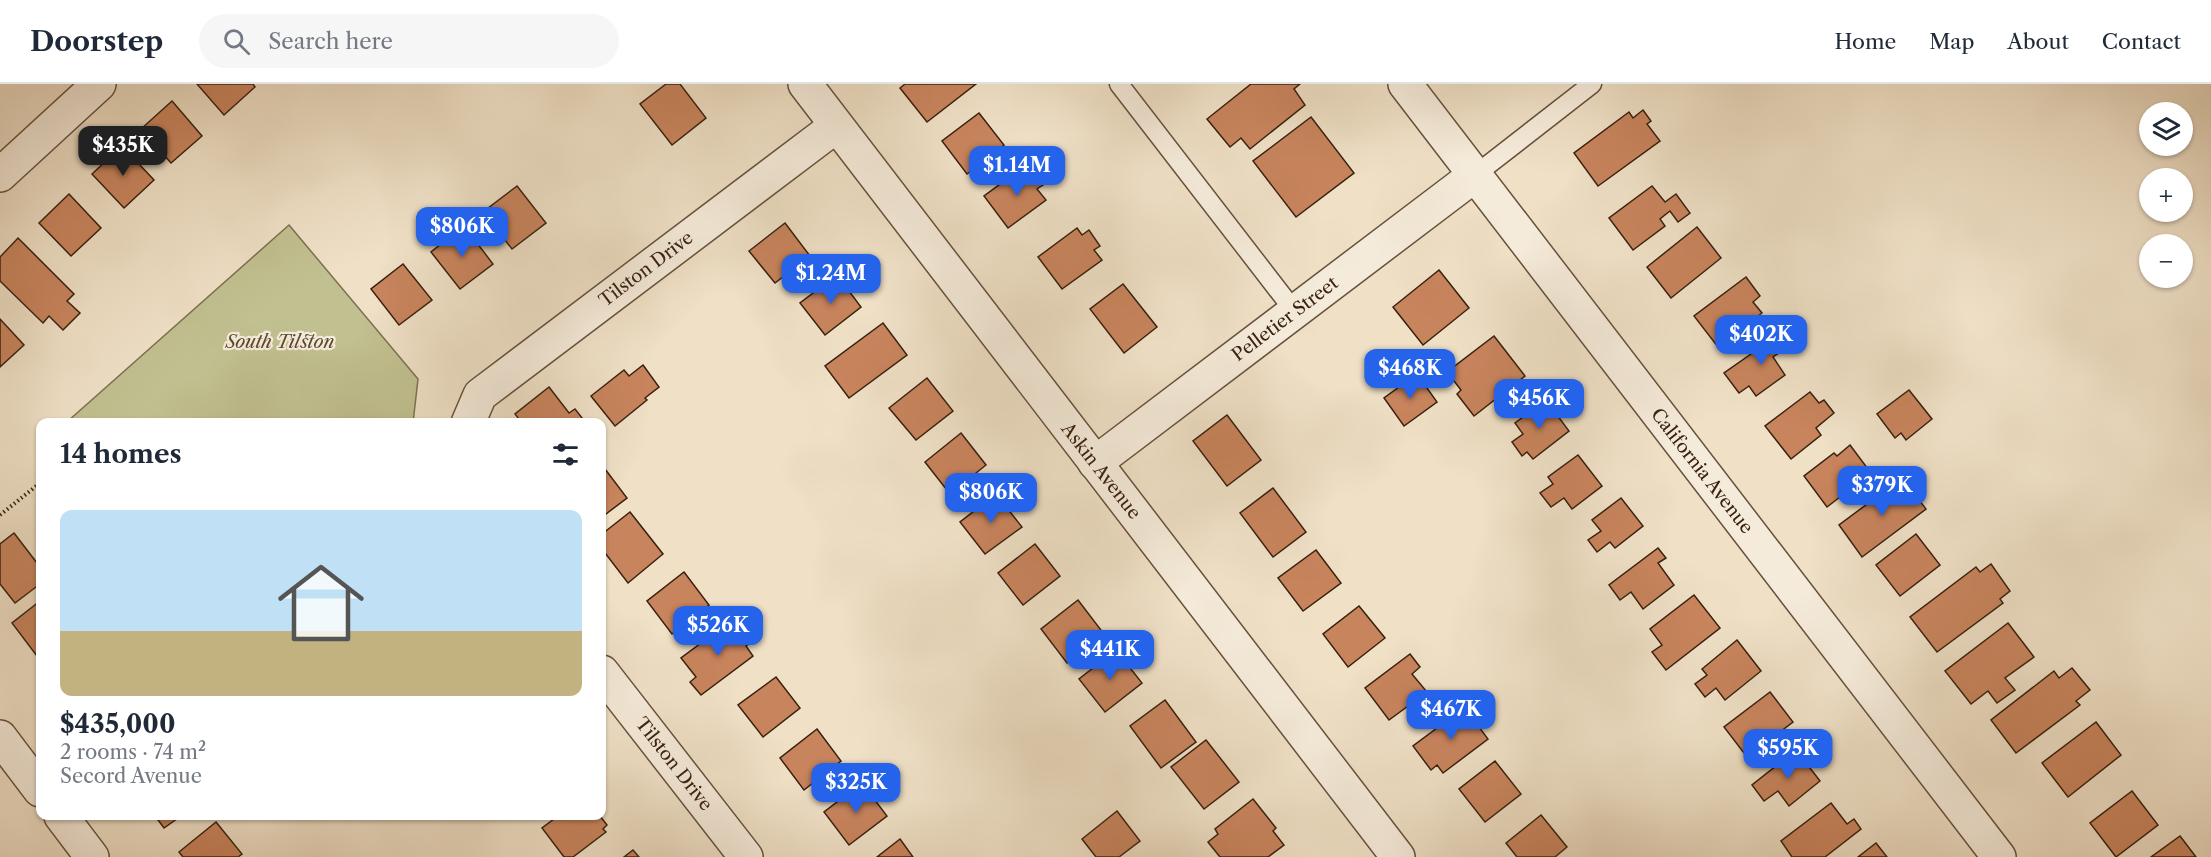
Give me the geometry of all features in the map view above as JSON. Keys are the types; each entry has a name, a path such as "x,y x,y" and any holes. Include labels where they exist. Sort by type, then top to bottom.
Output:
{"street":[{"name":"Askin Avenue","path":"805,84 1398,857"},
{"name":"California Avenue","path":"1405,84 1999,857"},
{"path":"0,176 84,89"},
{"name":"Tilston Drive","path":"470,418 480,395 836,126"},
{"name":"Pelletier Street","path":"1095,463 1475,175"},
{"name":"Tilston Drive","path":"606,677 746,857"},
{"path":"0,737 36,785"},
{"path":"64,820 92,857"}],"lane":[{"path":"1119,84 1295,312"},
{"path":"1475,175 1592,84"}],"path":[{"path":"0,515 36,486"}],"green space":[{"name":"South Tilston","path":"289,225 418,379 414,418 71,418"}],"building":[{"path":"197,84 253,84 255,87 224,115"},
{"path":"666,84 680,84 706,118 672,145 640,104"},
{"path":"905,84 976,84 927,122 900,88"},
{"path":"1251,84 1300,84 1294,89 1305,105 1250,149 1241,138 1230,147 1207,119"},
{"path":"172,101 202,136 171,163 141,129"},
{"path":"1643,110 1651,121 1647,124 1660,141 1598,186 1574,153 1629,112 1633,118"},
{"path":"979,113 1004,145 967,174 942,141"},
{"path":"1311,117 1354,173 1296,217 1253,161"},
{"path":"122,146 154,180 124,208 92,174"},
{"path":"1022,168 1028,176 1036,170 1046,183 1037,189 1046,200 1008,228 984,196"},
{"path":"517,186 546,223 512,249 483,212"},
{"path":"1652,186 1665,202 1676,194 1690,213 1678,222 1670,211 1660,219 1665,226 1633,250 1609,218"},
{"path":"69,194 101,228 71,256 39,223"},
{"path":"785,223 810,256 775,283 749,251"},
{"path":"464,226 493,264 460,289 431,252"},
{"path":"1697,227 1721,258 1671,298 1647,267"},
{"path":"1077,228 1082,235 1089,230 1100,246 1094,250 1102,260 1062,289 1038,257"},
{"path":"18,238 74,294 67,301 80,313 63,330 49,316 43,323 0,281 0,257"},
{"path":"403,264 432,300 399,325 371,289"},
{"path":"1439,270 1469,308 1423,345 1393,307"},
{"path":"837,275 861,307 825,335 800,303"},
{"path":"1746,277 1760,296 1753,302 1762,313 1718,347 1694,316"},
{"path":"1123,284 1157,327 1124,353 1090,309"},
{"path":"0,319 24,345 0,367"},
{"path":"883,323 907,355 849,398 825,366"},
{"path":"1788,328 1797,341 1773,357 1785,375 1756,396 1749,386 1739,393 1724,373"},
{"path":"1494,336 1525,376 1474,416 1457,394 1461,390 1447,372"},
{"path":"643,365 659,387 615,426 591,396 624,370 629,376"},
{"path":"1417,374 1437,402 1404,426 1384,398"},
{"path":"927,378 953,411 916,440 889,408"},
{"path":"549,387 569,413 575,409 582,418 518,418 515,414"},
{"path":"1909,390 1932,419 1906,440 1901,433 1895,438 1877,414"},
{"path":"1810,392 1819,403 1824,400 1834,413 1816,428 1821,435 1791,459 1765,426"},
{"path":"1546,400 1569,431 1533,459 1527,452 1522,456 1512,442 1523,434 1515,423"},
{"path":"1227,415 1261,460 1227,486 1193,441"},
{"path":"961,433 986,465 950,494 925,462"},
{"path":"1850,445 1871,473 1827,507 1804,476 1834,453 1837,456"},
{"path":"1578,455 1602,486 1572,509 1564,498 1551,507 1540,493 1553,484 1548,477"},
{"path":"606,470 627,498 606,514"},
{"path":"1902,478 1926,509 1862,557 1839,525"},
{"path":"1273,488 1306,532 1273,557 1240,513"},
{"path":"996,494 1022,527 985,554 960,522"},
{"path":"1621,498 1643,526 1615,548 1610,542 1597,552 1588,540 1601,531 1592,520"},
{"path":"630,512 663,554 628,583 606,554 606,531"},
{"path":"14,533 36,562 36,587 15,603 0,584 0,544"},
{"path":"1916,534 1940,565 1900,596 1876,565"},
{"path":"1035,544 1060,576 1023,605 998,573"},
{"path":"1658,548 1666,558 1658,563 1674,585 1643,609 1631,592 1620,600 1609,585"},
{"path":"1316,550 1341,583 1303,611 1278,578"},
{"path":"1991,564 2010,591 2000,599 2003,603 1937,652 1910,617 1976,567 1980,572"},
{"path":"684,572 709,605 672,634 647,601"},
{"path":"1694,595 1720,628 1666,670 1652,652 1662,645 1650,629"},
{"path":"1078,600 1104,634 1067,663 1041,629"},
{"path":"36,604 36,655 12,623"},
{"path":"1359,606 1385,638 1348,667 1323,634"},
{"path":"728,623 735,633 741,628 752,642 746,646 753,656 701,695 690,682 696,677 681,658"},
{"path":"2008,623 2034,657 2005,678 2015,690 1997,703 1988,691 1971,704 1945,671"},
{"path":"1737,640 1761,671 1725,700 1716,688 1705,697 1695,684 1707,675 1702,669"},
{"path":"1116,650 1142,683 1105,712 1079,679"},
{"path":"1410,654 1420,667 1412,674 1427,692 1389,720 1365,688"},
{"path":"2072,668 2090,690 2076,701 2080,705 2016,753 1991,720 2054,671 2059,678"},
{"path":"776,677 800,708 763,737 738,705"},
{"path":"1770,692 1793,722 1747,757 1724,727"},
{"path":"1165,700 1196,742 1161,768 1130,726"},
{"path":"1461,703 1488,739 1443,773 1437,765 1431,770 1413,746 1453,716 1450,712"},
{"path":"2096,722 2121,755 2068,797 2042,763"},
{"path":"817,729 841,761 804,790 780,758"},
{"path":"1206,740 1239,782 1204,809 1171,767"},
{"path":"1796,750 1820,781 1789,806 1778,791 1764,801 1752,785"},
{"path":"1495,761 1521,794 1485,822 1459,789"},
{"path":"862,783 887,816 849,845 824,812"},
{"path":"2132,791 2158,825 2116,857 2090,823"},
{"path":"1253,799 1276,828 1273,831 1284,845 1268,857 1220,857 1208,842 1218,834 1215,829"},
{"path":"1831,803 1847,824 1854,819 1861,829 1825,857 1792,857 1781,841"},
{"path":"1117,811 1140,841 1119,857 1096,857 1082,839"},
{"path":"1541,815 1567,847 1555,857 1517,857 1506,843"},
{"path":"158,820 175,820 164,828"},
{"path":"553,820 603,820 607,825 603,829 606,832 573,857 564,857 542,828"},
{"path":"216,822 242,854 238,857 183,857 179,852"},
{"path":"2180,836 2196,857 2151,857"},
{"path":"900,839 913,857 877,857"},
{"path":"1876,843 1887,857 1858,857"},
{"path":"633,850 639,857 624,857"}]}
